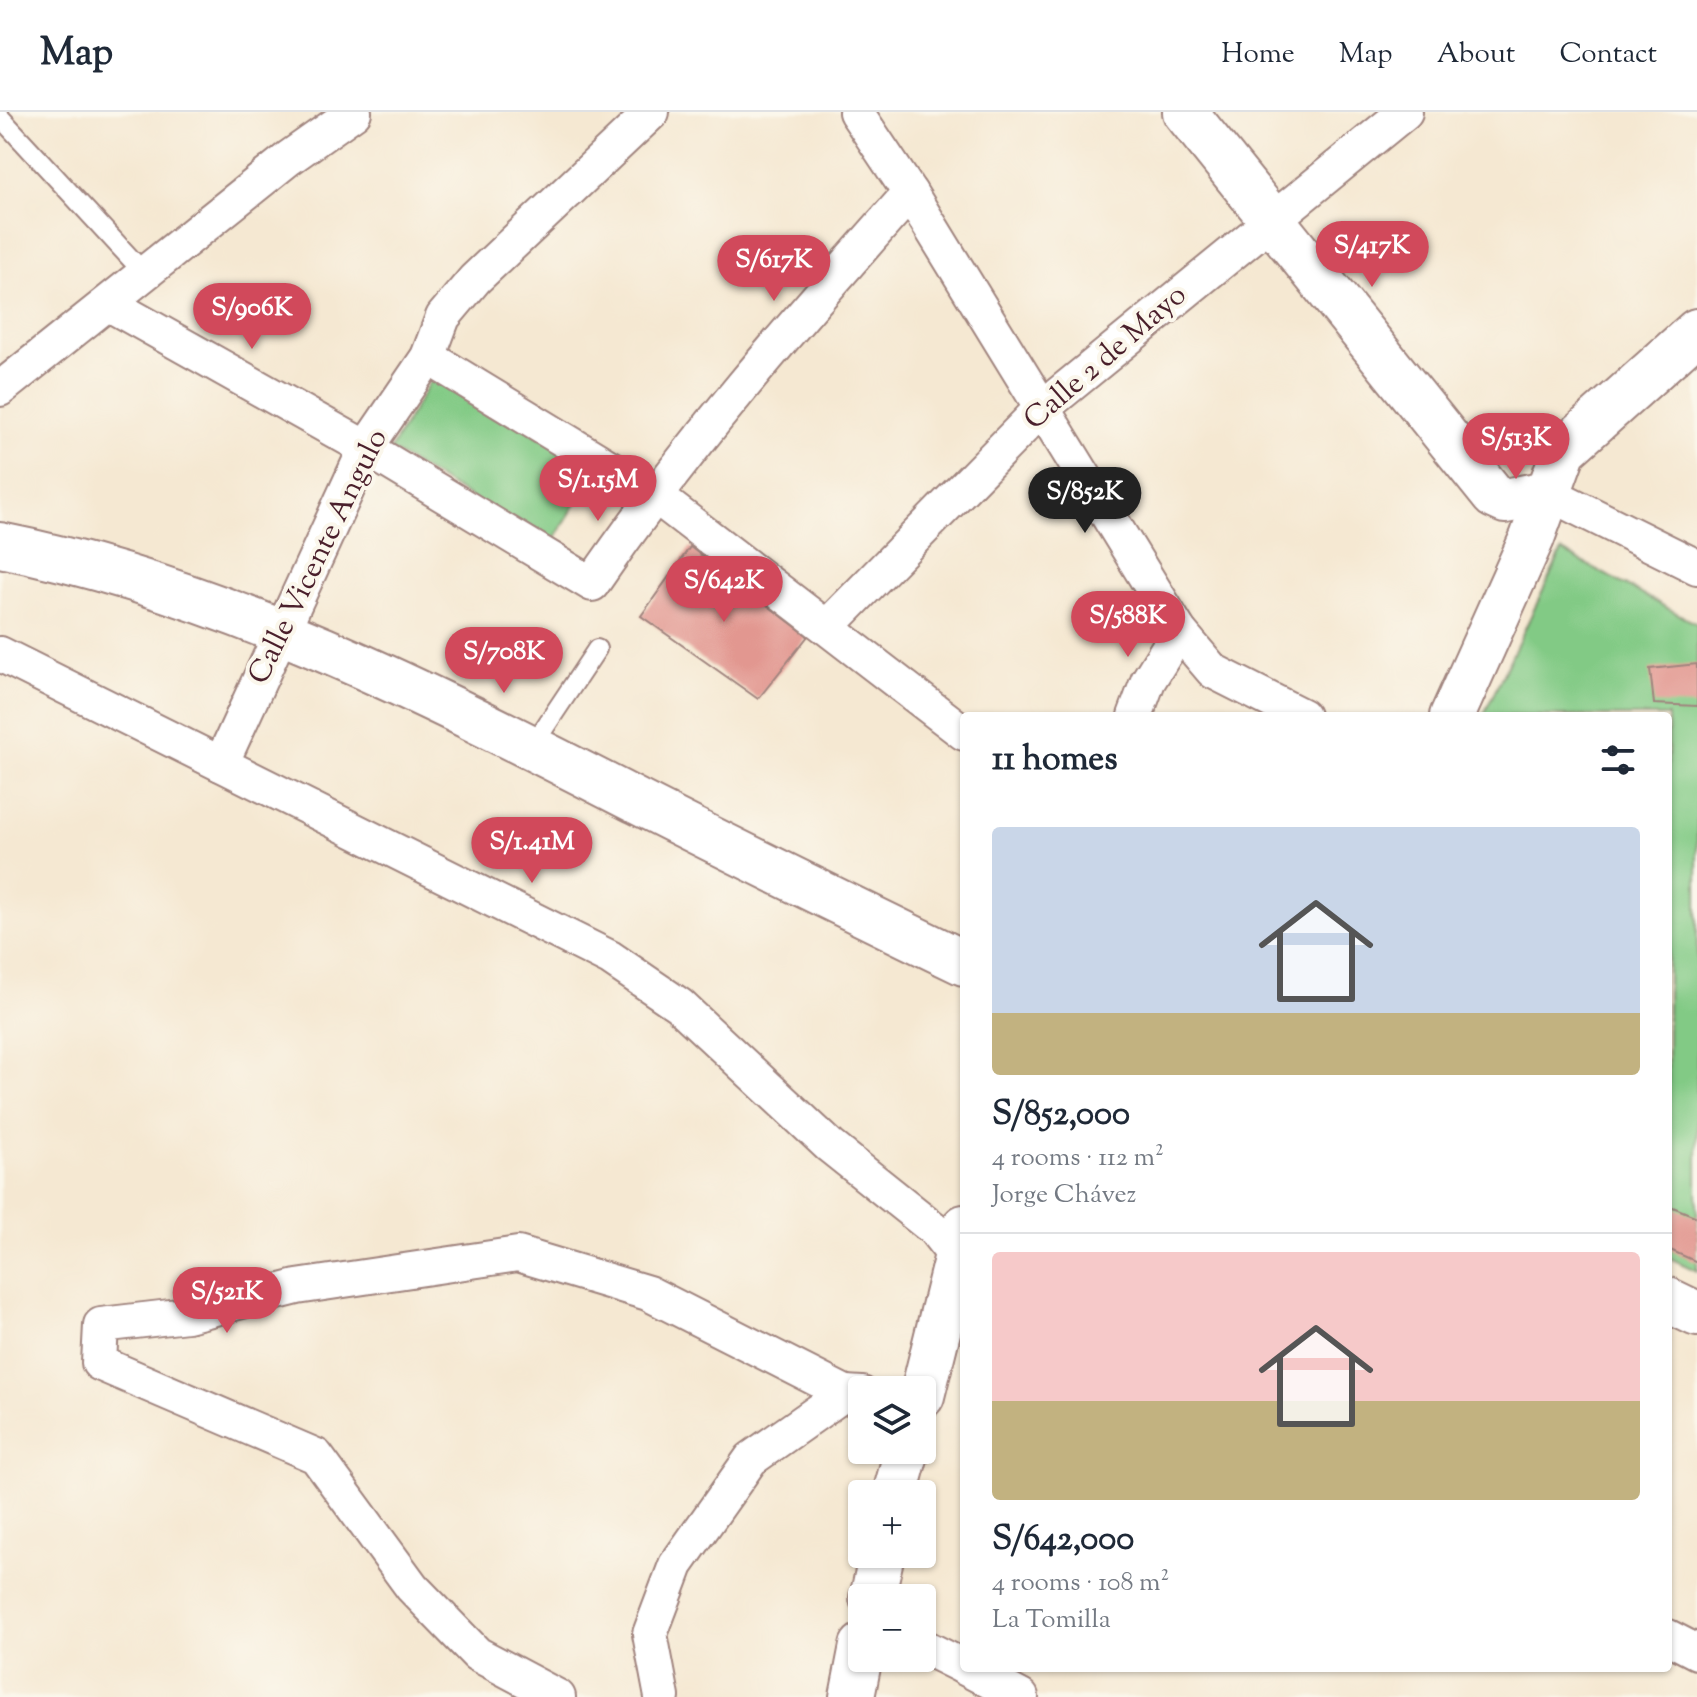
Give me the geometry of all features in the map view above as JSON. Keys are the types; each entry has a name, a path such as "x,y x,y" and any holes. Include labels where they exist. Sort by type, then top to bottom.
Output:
{"main road":[{"path":"1185,112 1494,496 1505,501 1548,493"},
{"path":"1454,712 1532,538 1564,450 1697,331"},
{"path":"0,545 159,588 279,631 533,745 736,852 960,961"},
{"path":"927,1376 960,1255"},
{"path":"1672,1302 1697,1314"},
{"path":"852,1697 857,1672"}],"street":[{"path":"0,389 289,158 354,112"},
{"name":"Calle Vicente Angulo","path":"221,764 279,631 366,448 428,357 443,317 475,279 652,112"},
{"path":"856,112 910,193 1179,631 1213,671 1294,712"},
{"name":"Calle 2 de Mayo","path":"827,627 1041,409 1271,218 1405,112"},
{"path":"109,304 366,448 592,584 653,494 769,352 910,193"},
{"path":"428,357 653,494 960,730"},
{"path":"1548,493 1697,567"},
{"path":"1136,712 1148,681 1179,631"},
{"path":"0,654 577,939 648,983 679,1005 830,1146 960,1250"},
{"path":"558,1697 477,1654 412,1587 316,1456 99,1363 101,1325 187,1315 297,1287 518,1254 648,1293 848,1391"},
{"path":"662,1697 650,1634 676,1565 751,1459 848,1398"},
{"path":"1672,1639 1697,1652"},
{"path":"936,1653 960,1665"},
{"path":"973,1672 1021,1697"}],"lane":[{"path":"0,117 145,274"},
{"path":"533,745 597,649"}],"green space":[{"path":"436,376 596,470 551,545 390,450"},
{"path":"1562,551 1697,624 1697,1271 1672,1259 1672,712 1485,712"}],"building":[{"path":"690,547 808,636 758,699 641,616"},
{"path":"1697,664 1697,706 1654,704 1650,669"},
{"path":"1672,1207 1697,1217 1697,1262 1672,1251"}]}
